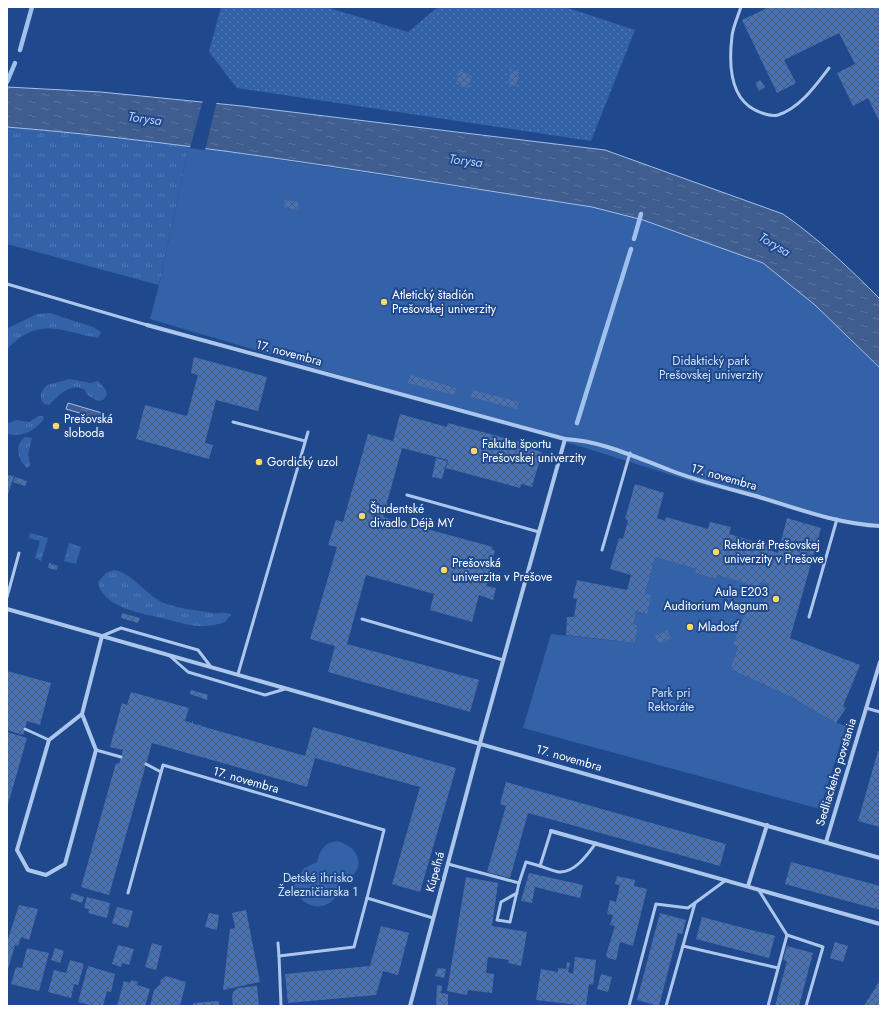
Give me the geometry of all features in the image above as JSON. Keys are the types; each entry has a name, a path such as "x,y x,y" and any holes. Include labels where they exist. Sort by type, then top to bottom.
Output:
{"street":[{"name":"17. novembra","path":"147,324 565,439 586,441 630,454 692,478 837,519 880,526"},
{"path":"480,743 565,439"},
{"name":"17. novembra","path":"7,609 880,858"},
{"path":"82,714 49,740 17,850 28,870 46,875 64,864 96,750 82,714 102,636"},
{"name":"Sedliackeho povstania","path":"826,842 880,662"},
{"name":"Kúpeľná","path":"410,1006 480,743"},
{"path":"748,886 767,825"},
{"path":"551,831 880,924"}],"lane":[{"path":"741,7 732,35 733,83 741,98 750,107 769,115 778,115 797,104 816,86 829,68"},
{"name":"17. novembra","path":"7,284 147,324"},
{"path":"233,422 305,441"},
{"path":"238,674 308,432"},
{"path":"602,550 630,454"},
{"path":"407,495 539,532"},
{"path":"809,617 837,519"},
{"path":"7,597 19,553"},
{"path":"362,620 503,660"},
{"path":"102,636 121,628 198,650 211,667"},
{"path":"170,655 188,672 264,695 288,689"},
{"name":"Sedliackeho povstania","path":"866,708 880,712"},
{"path":"25,729 49,740"},
{"path":"96,750 121,757"},
{"path":"128,893 161,772 146,764"},
{"name":"17. novembra","path":"161,772 163,765 384,830 354,947 279,956"},
{"path":"540,866 551,831"},
{"path":"517,893 501,902 497,920 510,922 517,893 519,883 526,862 559,872 565,871 580,862 596,843"},
{"path":"448,864 519,883"},
{"path":"629,1006 656,904 688,908 726,880"},
{"path":"758,889 787,935 823,946 806,1006"},
{"path":"367,898 433,918"},
{"path":"666,1006 695,903"},
{"path":"768,1006 787,935"},
{"path":"278,943 281,1006"},
{"path":"683,946 778,968"}],"green space":[{"path":"221,7 326,7 408,32 438,7 565,7 635,30 591,141 237,88 209,52"},
{"path":"7,127 77,133 189,146 159,285 7,244"},
{"name":"Didaktický park Prešovskej univerzity","path":"189,146 592,207 643,220 763,263 815,305 880,368 880,528 700,484 563,441 150,319 159,285"},
{"path":"50,313 93,327 101,332 98,338 50,328 40,329 29,332 7,349 8,328 37,314"},
{"path":"70,379 90,383 98,381 106,390 107,395 103,400 98,401 87,395 85,390 75,387 65,391 49,405 44,404 41,399 41,394 47,385"},
{"path":"39,416 43,416 44,419 32,430 18,435 7,434 7,422 9,423 16,420 29,422"},
{"path":"25,437 32,438 28,454 30,465 27,468 21,461 18,452 19,444"},
{"path":"30,533 48,538 41,561 35,558 40,541 29,538"},
{"path":"69,543 81,547 76,564 64,561"},
{"name":"Park pri Rektoráte","path":"655,557 696,569 695,573 716,579 717,575 759,586 761,582 769,584 761,611 747,606 742,608 745,613 733,644 738,647 730,669 791,697 836,723 846,726 820,809 523,728 551,634 635,643 638,625 634,624 636,611 646,614 645,594"},
{"path":"113,570 126,574 151,595 164,603 176,607 213,613 226,613 231,615 225,622 207,626 198,626 188,625 124,608 107,598 101,591 98,582 106,573"},
{"name":"Detské ihrisko Železničiarska 1","path":"337,841 352,849 358,860 358,867 350,877 341,880 339,891 334,899 327,904 319,906 304,902 298,894 294,884 304,868 317,862 323,848 326,845"}],"water":[{"name":"Torysa","path":"7,87 101,92 242,106 605,150 783,214 809,233 880,299 880,368 815,305 763,263 643,220 592,207 227,151 7,127"},
{"path":"68,403 102,413 100,419 66,409"}],"pier":[{"path":"203,100 217,101 205,150 190,148"}],"building":[{"path":"769,7 880,7 880,123 868,98 853,106 837,73 855,64 839,33 784,60 796,83 777,93 742,20"},
{"path":"511,70 519,72 516,86 508,84"},
{"path":"460,71 472,76 468,88 456,84"},
{"path":"760,80 765,87 759,91 755,83"},
{"path":"285,200 299,202 298,210 284,207"},
{"path":"194,357 267,377 258,411 216,400 205,443 213,445 209,459 136,439 145,405 187,416 198,375 191,373"},
{"path":"410,375 456,388 454,395 408,383"},
{"path":"473,390 519,402 517,409 471,397"},
{"path":"400,414 447,427 448,423 532,445 531,449 542,452 532,487 521,484 520,488 446,468 448,460 402,448 383,517 493,547 492,550 495,550 486,586 496,588 493,600 479,595 472,622 430,610 434,594 366,575 347,644 479,680 470,712 328,672 335,646 310,639 337,547 328,545 336,520 343,522 368,434 393,441"},
{"path":"436,458 447,461 442,479 432,477"},
{"path":"7,475 14,476 7,497"},
{"path":"15,477 27,481 25,486 13,482"},
{"path":"635,484 664,493 657,518 665,521 666,517 708,529 710,522 731,527 729,534 770,546 769,550 778,553 787,518 821,528 790,638 860,665 843,706 846,708 836,723 791,697 730,669 738,647 733,644 745,613 742,608 746,606 761,611 769,584 761,582 759,587 717,575 716,579 695,573 696,569 655,557 645,594 651,595 647,614 636,611 634,624 638,625 635,643 566,635 567,617 574,617 577,599 573,598 577,580 627,590 631,575 610,569 619,538 623,539 628,520 625,519"},
{"path":"49,563 58,566 57,570 48,568"},
{"path":"122,613 140,618 138,623 121,618"},
{"path":"667,630 671,638 659,644 655,636"},
{"path":"7,671 51,683 40,725 27,721 23,735 7,730"},
{"path":"191,690 208,695 207,700 190,694"},
{"path":"131,692 189,708 185,721 192,723 193,720 193,724 200,724 201,726 305,756 313,727 456,768 420,892 392,884 420,787 315,758 307,787 152,743 109,895 81,887 116,763 119,764 123,750 110,747 122,703 127,705"},
{"path":"7,732 27,738 7,808"},
{"path":"878,751 880,751 880,827 858,821"},
{"path":"506,782 726,844 720,866 528,813 510,878 487,872 506,806 500,804"},
{"path":"791,862 880,886 880,910 785,884"},
{"path":"529,873 583,885 580,898 535,887 532,903 521,901"},
{"path":"617,876 635,880 634,886 647,889 633,946 620,942 616,960 608,958 606,955 615,926 610,925 613,915 607,914 610,900 616,902 620,885 615,884"},
{"path":"466,877 498,883 492,926 527,932 521,966 508,963 509,960 488,957 486,973 494,974 492,993 468,990 467,995 447,991"},
{"path":"72,893 84,897 82,903 70,899"},
{"path":"87,897 110,903 107,918 88,913 89,909 84,908"},
{"path":"19,905 38,909 29,940 21,937 18,946 15,945 7,973 7,942"},
{"path":"117,907 133,911 128,928 112,923"},
{"path":"246,910 260,982 223,990 230,929 235,928 232,913"},
{"path":"209,913 219,915 217,930 205,927"},
{"path":"660,913 686,920 682,934 678,933 659,1006 637,1000"},
{"path":"702,917 775,936 769,958 696,939"},
{"path":"381,926 409,933 398,975 383,971 376,995 288,1003 285,974 370,966"},
{"path":"835,942 848,946 843,962 830,958"},
{"path":"152,943 162,946 156,970 145,967"},
{"path":"118,945 134,949 129,965 122,963 121,967 112,964"},
{"path":"787,946 813,953 799,1006 775,1006 787,961 783,960"},
{"path":"27,948 49,953 39,991 11,984 16,967 22,968"},
{"path":"55,948 64,951 60,963 51,960"},
{"path":"575,957 596,960 593,985 589,984 586,1006 536,1000 541,969 558,972 558,968 566,969 567,962 570,963 568,972 573,974"},
{"path":"70,960 84,964 78,985 74,984 71,998 48,992 54,970 66,973"},
{"path":"88,966 115,974 111,992 107,991 103,1006 94,1006 78,1002"},
{"path":"438,968 446,969 444,978 435,976"},
{"path":"601,974 612,977 608,992 597,989"},
{"path":"166,976 186,982 180,1006 150,1006 154,990 161,983 160,981"},
{"path":"131,980 138,982 137,985 150,989 145,1006 117,1006 124,981 130,983"},
{"path":"880,980 880,1006 864,1006"},
{"path":"437,985 442,986 441,993 448,994 448,1006 436,1006"},
{"path":"257,986 259,1006 233,1006 233,992 238,988"},
{"path":"219,1001 219,1006 193,1006 193,1003"}],"waterway":[{"path":"20,50 32,7"},
{"path":"7,82 15,63"},
{"path":"634,239 641,214"},
{"path":"577,423 631,249"}],"place":[{"name":"Atletický štadión Prešovskej univerzity","path":"384,302"},
{"name":"Prešovská sloboda","path":"56,426"},
{"name":"Fakulta športu Prešovskej univerzity","path":"474,451"},
{"name":"Gordický uzol","path":"259,462"},
{"name":"Študentské divadlo Déjà MY","path":"362,516"},
{"name":"Rektorát Prešovskej univerzity v Prešove","path":"716,552"},
{"name":"Prešovská univerzita v Prešove","path":"444,570"},
{"name":"Aula E203 Auditorium Magnum","path":"776,599"},
{"name":"Mladosť","path":"690,627"}]}
